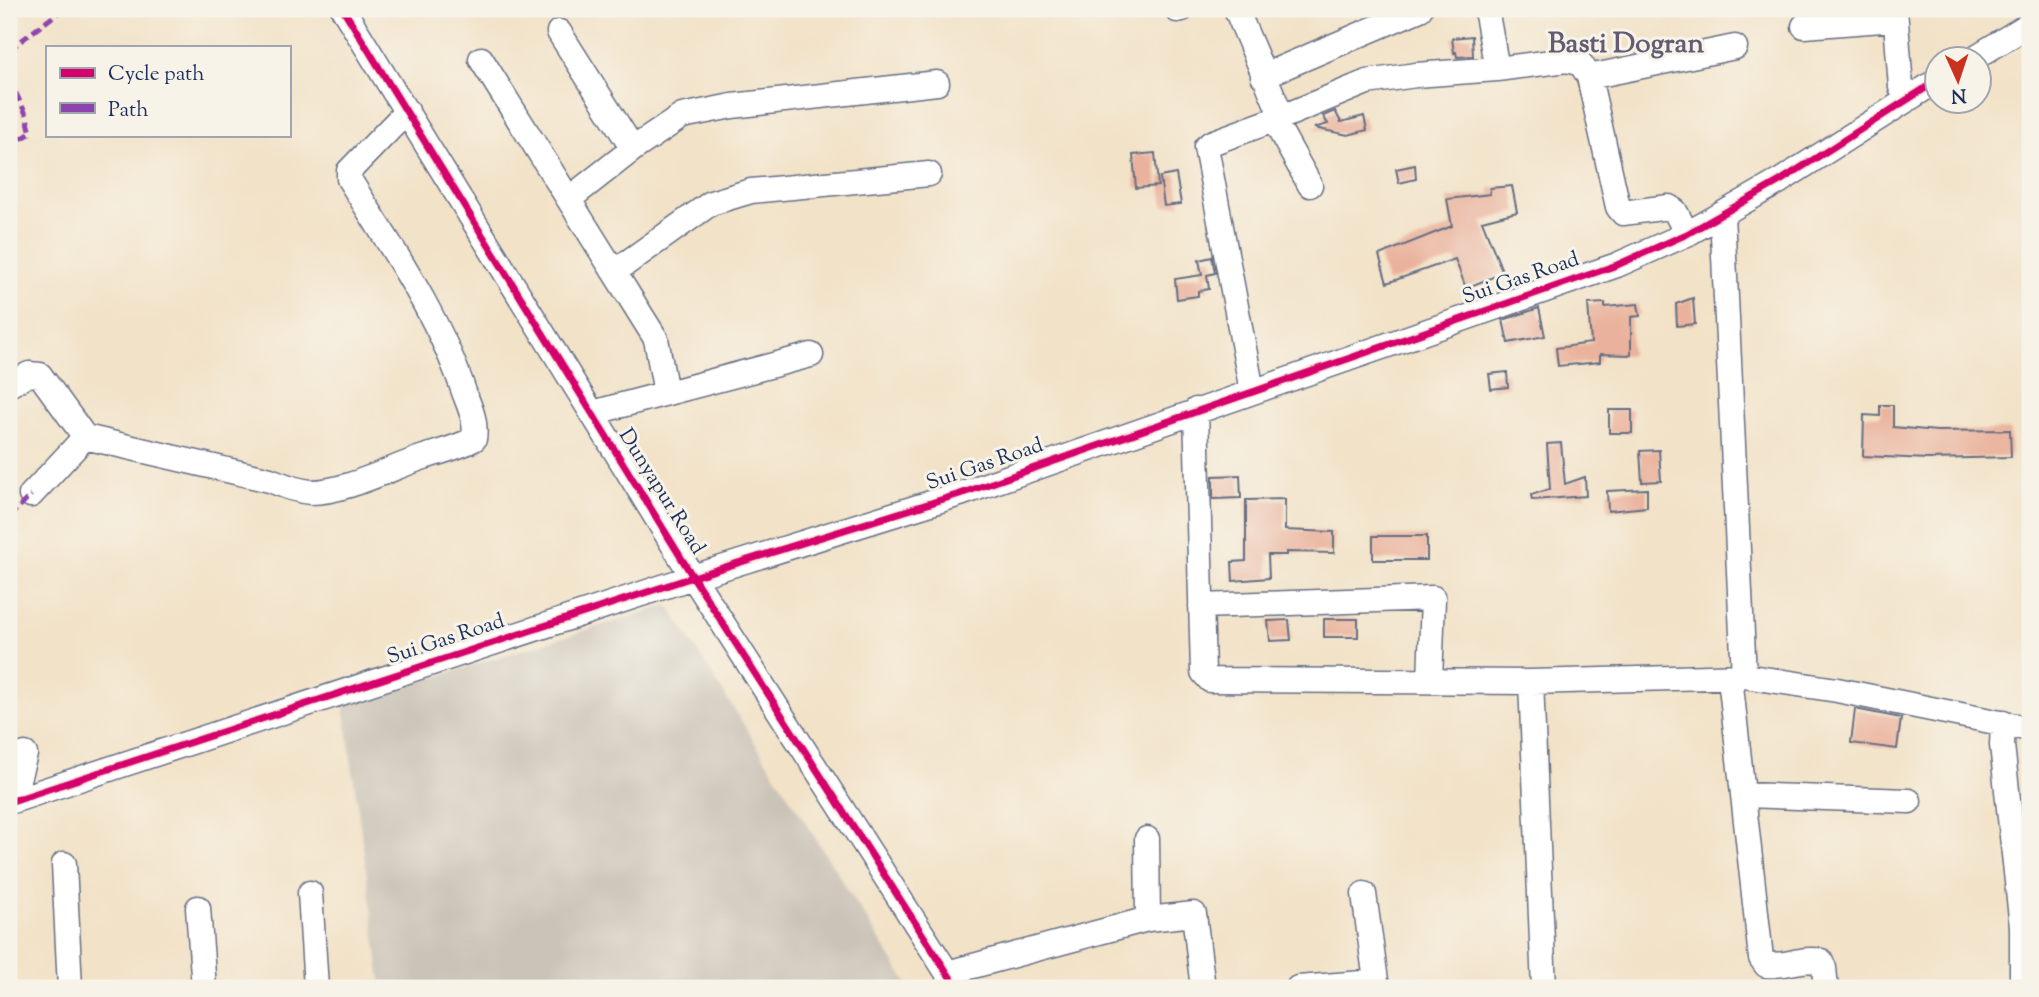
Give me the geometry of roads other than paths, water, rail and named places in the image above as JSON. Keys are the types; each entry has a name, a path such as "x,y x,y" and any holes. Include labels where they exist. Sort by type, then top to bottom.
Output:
{"street":[{"name":"Dunyapur Road","path":"343,9 693,577 952,981"},
{"path":"1236,9 1278,119 1310,184"},
{"path":"1263,76 1420,9"},
{"path":"1486,9 1497,69"},
{"path":"1804,26 1895,14 1900,87 1906,99"},
{"path":"1994,46 2030,24"},
{"path":"559,32 633,149"},
{"path":"1589,77 1735,47"},
{"path":"481,59 656,339 666,393"},
{"path":"1252,391 1206,148 1211,143 1367,82 1567,60 1581,64 1589,77 1618,207 1623,213 1631,214 1669,207 1675,211 1687,234"},
{"path":"569,199 633,149 682,116 732,106 937,83"},
{"name":"Sui Gas Road","path":"10,801 693,577 962,493 1617,265 1687,234 1780,181 1924,88"},
{"path":"9,385 29,374 40,376 85,437 270,480 289,488 310,492 334,489 427,456 458,448 474,439 476,426 453,358 405,270 349,179 349,171 407,111"},
{"path":"614,272 711,204 724,199 751,191 929,174"},
{"path":"1722,214 1737,676 1744,794 1761,958 1766,965 1821,961 1826,988"},
{"path":"592,413 811,355"},
{"path":"1196,410 1203,672 1210,680 1531,682 1737,676 1837,690 2030,729"},
{"path":"31,495 85,437"},
{"path":"1201,606 1433,598 1430,681"},
{"path":"1531,682 1545,988"},
{"path":"2003,723 2002,745 2022,927 2022,988"},
{"path":"10,801 25,754"},
{"path":"1744,794 1909,801"},
{"path":"1147,839 1148,919"},
{"path":"64,864 70,988"},
{"path":"310,893 316,988"},
{"path":"1298,988 1376,985 1364,894"},
{"path":"198,908 204,988"},
{"path":"952,981 1148,919 1194,914 1203,988"}],"district":[{"name":"Basti Dogran","path":"1626,45"}]}
